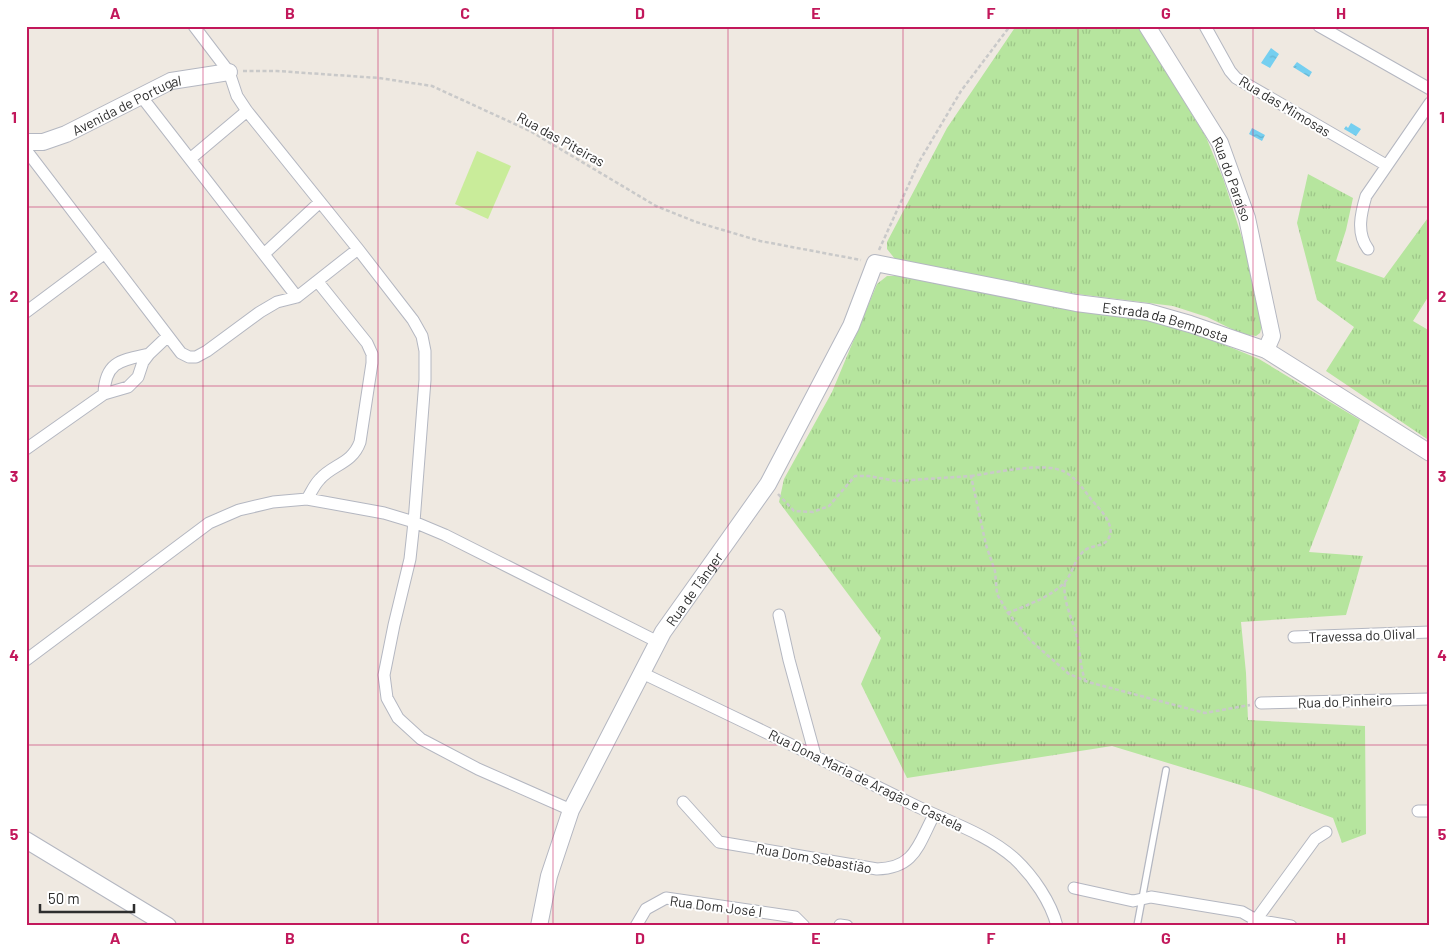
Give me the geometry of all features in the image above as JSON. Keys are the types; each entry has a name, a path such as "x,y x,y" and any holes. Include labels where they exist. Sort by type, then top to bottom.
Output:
{"street":[{"path":"194,26 229,72 237,96 247,111 358,249 413,320 422,336 425,350 425,380 414,522 410,559 384,676 387,698 398,718 422,739 478,769 571,810"},
{"name":"Rua do Paraíso","path":"1148,26 1220,143 1247,218 1272,336 1266,350"},
{"name":"Rua das Mimosas","path":"1204,26 1236,78 1386,165"},
{"path":"1319,26 1430,89"},
{"name":"Avenida de Portugal","path":"26,142 43,142 66,134 171,81 229,72"},
{"path":"141,96 297,297"},
{"path":"1368,249 1362,242 1360,227 1366,196 1430,103"},
{"path":"190,158 247,111"},
{"path":"26,150 181,353 188,358 196,357 277,302 297,297 358,249"},
{"path":"264,254 320,202"},
{"path":"26,312 105,253"},
{"name":"Estrada da Bemposta","path":"874,263 1076,302 1148,312 1190,324 1266,350 1430,453"},
{"name":"Rua de Tânger","path":"538,926 549,876 571,810 663,632 768,484 851,326 874,263"},
{"path":"306,499 320,478 352,457 356,451 360,442 372,363 372,354 366,343 318,282"},
{"path":"26,449 104,394 128,388 138,377 143,362 149,354 168,336"},
{"path":"104,394 105,379 111,369 122,360 149,354"},
{"path":"27,658 209,523 239,510 273,502 306,499 375,511 414,522 445,535 658,642"},
{"path":"779,615 789,660 815,755"},
{"name":"Travessa do Olival","path":"1294,637 1430,632"},
{"name":"Rua Dona Maria de Aragão e Castela","path":"642,673 815,755 934,815 981,835 1015,859 1038,886 1057,926"},
{"name":"Rua do Pinheiro","path":"1261,703 1430,699"},
{"name":"Rua Dom Sebastião","path":"683,802 719,842 877,869 892,869 904,864 913,856 934,815"},
{"path":"1418,811 1430,811"},
{"path":"1254,923 1315,839 1326,832"},
{"path":"26,840 168,926"},
{"path":"1074,888 1134,901 1151,897 1242,912 1254,923 1291,926"},
{"name":"Rua Dom José I","path":"636,926 646,909 666,898 795,917 804,926"}],"lane":[{"path":"1137,926 1166,770"}],"path":[{"path":"874,263 919,162 961,91 1010,26"},
{"name":"Rua das Piteiras","path":"229,72 277,71 361,76 432,86 530,131 656,206 696,222 760,241 874,263"},
{"path":"768,484 794,511 813,512 829,506 855,476 869,476 896,481 971,476 1026,468 1057,469 1065,472 1080,484 1101,510 1111,532 1109,539 1102,545 1086,550 1072,568 1064,589 1077,638 1081,670 1085,680"},
{"path":"971,476 986,545 995,571 996,594 1008,613 1030,640 1069,674 1205,713 1261,703"},
{"path":"1008,613 1046,596 1066,582"}],"green space":[{"path":"1016,26 1138,26 1206,137 1224,181 1244,244 1263,322 1260,333 1256,336 1242,334 1207,317 1173,306 1077,294 933,269 895,259 887,249 887,242 947,128"},
{"path":"477,151 511,166 488,219 455,204"},
{"path":"1308,174 1353,198 1346,230 1336,261 1384,278 1430,215 1430,294 1413,321 1430,331 1430,393 1428,396 1430,397 1430,441 1326,371 1354,327 1317,300 1297,223"},
{"path":"887,276 905,276 1134,317 1186,329 1259,359 1360,420 1309,552 1363,556 1346,615 1241,622 1248,720 1365,726 1366,834 1342,843 1333,818 1260,791 1112,746 907,778 861,684 881,638 779,502 784,479 832,392 877,284"}],"water":[{"path":"1271,48 1279,54 1270,68 1261,63"},
{"path":"1297,62 1312,72 1309,77 1293,67"},
{"path":"1351,123 1361,129 1356,136 1344,129 1346,126 1348,128"},
{"path":"1252,128 1265,135 1262,141 1249,134"}]}
